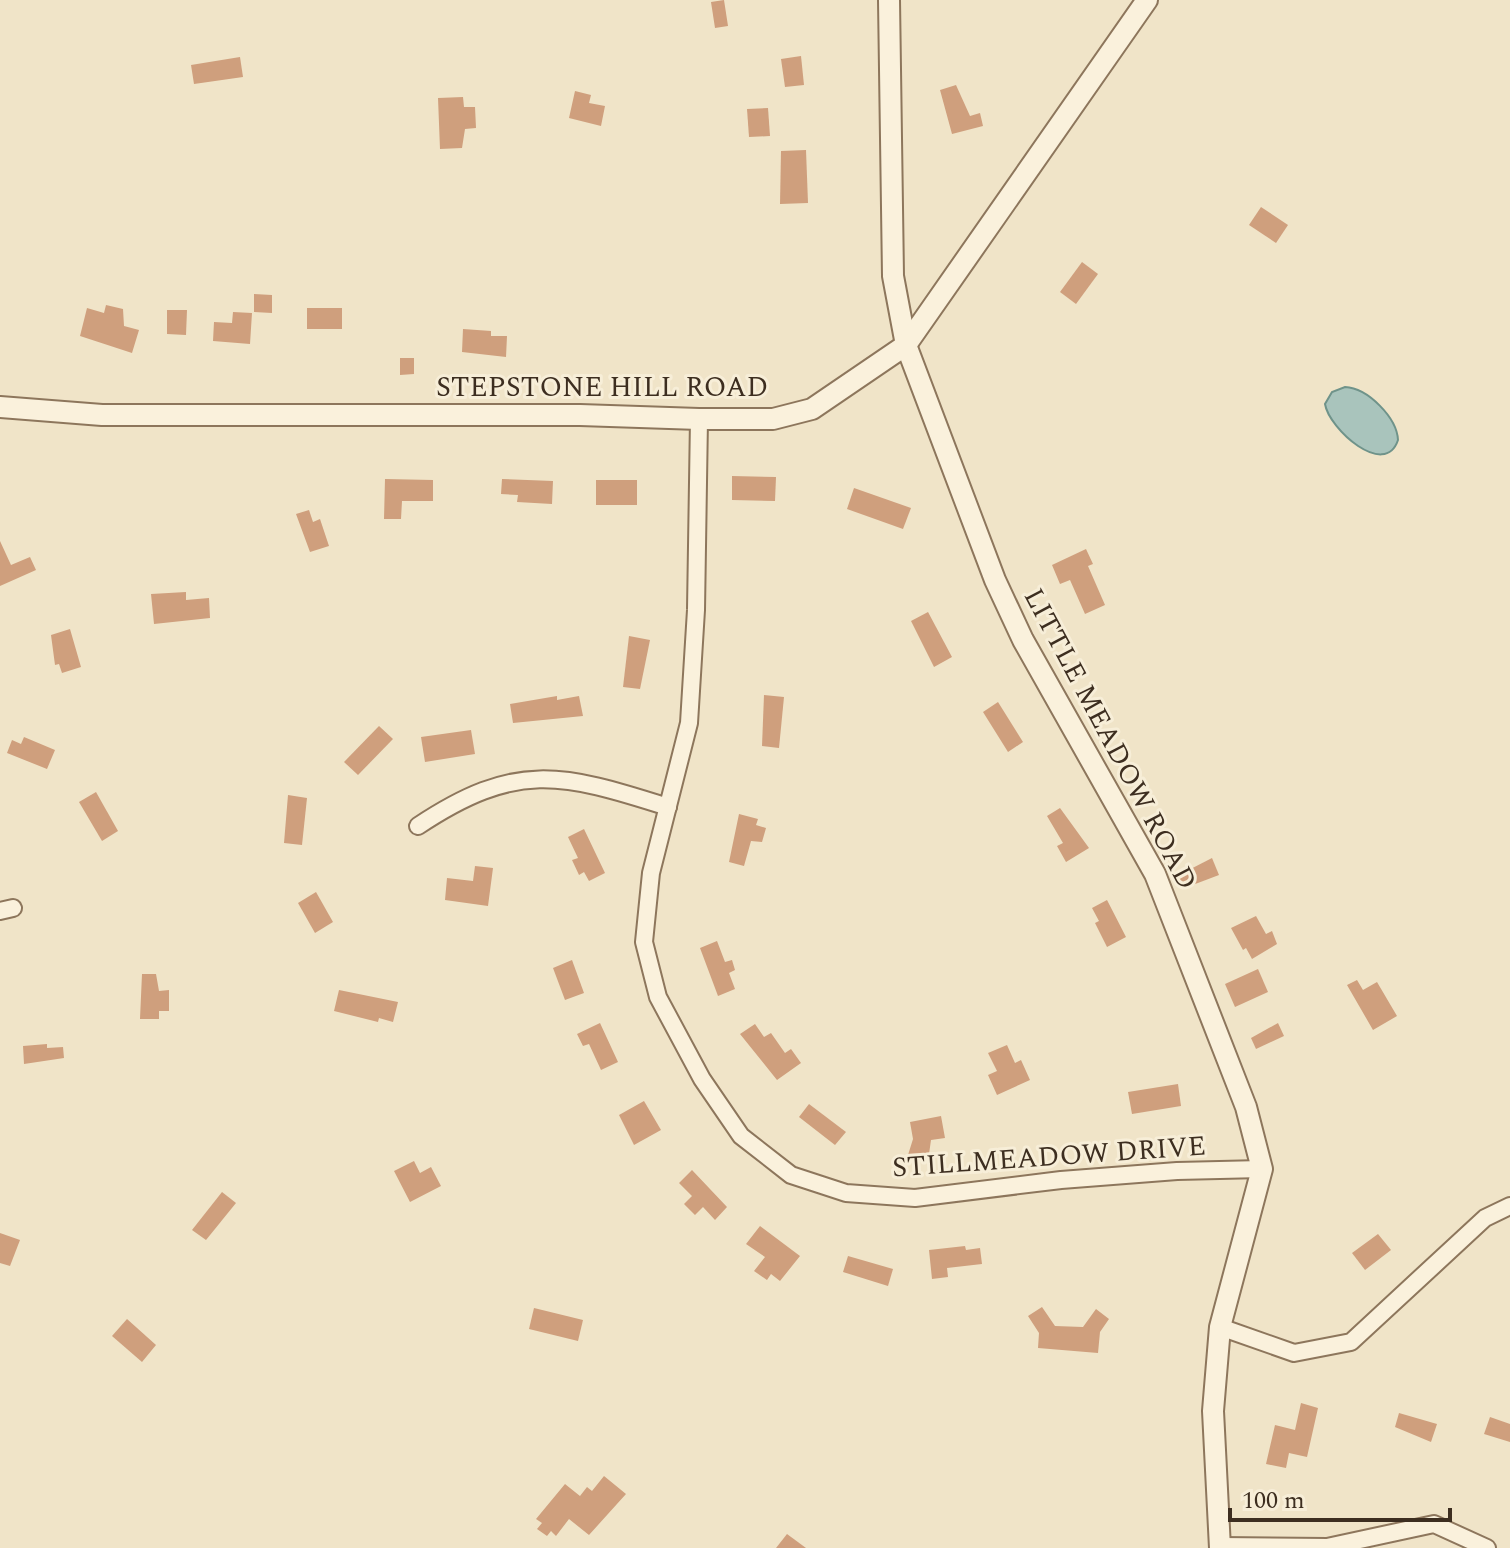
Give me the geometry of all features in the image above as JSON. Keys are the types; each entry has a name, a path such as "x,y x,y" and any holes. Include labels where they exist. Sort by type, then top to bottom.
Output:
{"street":[{"name":"LITTLE MEADOW ROAD","path":"889,0 893,276 906,345 995,580 1023,640 1155,874 1246,1107 1262,1169 1220,1327 1213,1411 1220,1547"},
{"name":"STEPSTONE HILL ROAD","path":"0,407 102,415 568,415 699,419 773,419 812,409 906,345 1147,0"},
{"name":"STILLMEADOW DRIVE","path":"699,419 696,610 689,723 651,873 644,942 658,997 702,1079 741,1136 791,1175 846,1193 915,1198 1090,1178 1262,1169"},
{"path":"418,826 478,790 556,777 607,788 668,807"},
{"path":"1220,1327 1294,1353 1351,1342 1485,1218 1510,1206"},
{"path":"1220,1547 1327,1547 1434,1524 1487,1548"}],"water":[{"path":"1345,387 1372,398 1387,414 1398,440 1391,451 1382,454 1370,452 1346,437 1336,426 1325,404 1332,392"}],"building":[{"path":"724,0 728,26 715,28 711,2"},
{"path":"801,56 804,85 785,87 781,59"},
{"path":"240,57 243,77 194,84 191,65"},
{"path":"956,85 970,116 980,113 983,126 952,134 940,90"},
{"path":"575,91 591,95 589,103 605,106 601,126 569,118"},
{"path":"463,97 464,107 475,107 476,128 465,129 462,148 440,149 438,98"},
{"path":"768,108 770,136 749,137 747,109"},
{"path":"806,150 808,203 780,204 781,151"},
{"path":"1261,207 1288,225 1276,243 1249,225"},
{"path":"1082,262 1098,274 1076,304 1060,292"},
{"path":"254,294 272,295 272,313 254,312"},
{"path":"106,305 123,309 124,326 139,330 132,353 80,336 87,308 104,313"},
{"path":"307,308 342,308 342,329 307,329"},
{"path":"167,310 187,310 186,335 167,334"},
{"path":"233,312 252,313 250,344 213,341 214,322 232,323"},
{"path":"463,329 491,331 491,336 507,336 506,357 462,352"},
{"path":"400,358 414,358 414,374 400,375"},
{"path":"732,476 776,477 775,501 732,500"},
{"path":"385,479 433,480 433,501 402,501 401,519 384,519"},
{"path":"502,479 553,481 552,504 517,502 518,495 501,494"},
{"path":"596,480 637,480 637,505 596,505"},
{"path":"854,488 911,508 903,529 847,509"},
{"path":"309,510 313,522 320,519 329,546 310,552 296,514"},
{"path":"0,541 11,565 30,557 36,570 0,586"},
{"path":"1086,549 1093,564 1088,566 1105,605 1085,614 1070,580 1060,584 1052,565"},
{"path":"186,592 186,600 209,598 210,618 154,624 151,594"},
{"path":"928,612 952,657 934,667 911,621"},
{"path":"70,629 81,667 62,673 59,664 55,665 51,635"},
{"path":"629,636 650,640 640,689 623,687"},
{"path":"764,695 784,697 779,748 762,746"},
{"path":"557,696 557,700 579,696 583,716 513,723 510,704"},
{"path":"998,702 1023,742 1008,752 983,712"},
{"path":"379,726 393,739 358,775 344,762"},
{"path":"471,730 475,754 425,762 421,737"},
{"path":"24,737 55,750 47,769 7,753 12,740 21,744"},
{"path":"96,792 118,831 102,841 79,802"},
{"path":"288,795 307,798 302,845 284,843"},
{"path":"1060,808 1089,848 1066,862 1057,846 1063,843 1047,816"},
{"path":"739,814 758,819 756,825 766,828 762,842 751,841 744,866 729,862"},
{"path":"584,829 605,873 589,881 584,872 579,875 572,860 578,858 568,837"},
{"path":"1212,858 1219,875 1182,889 1177,876"},
{"path":"475,866 493,868 488,906 445,900 447,878 473,881"},
{"path":"316,892 333,922 315,933 298,903"},
{"path":"1107,900 1126,937 1107,947 1095,923 1099,921 1092,908"},
{"path":"1256,916 1266,934 1272,931 1277,944 1252,959 1246,948 1243,950 1231,928"},
{"path":"717,941 725,962 732,960 735,970 729,973 735,989 718,996 700,948"},
{"path":"572,960 584,993 565,1000 553,968"},
{"path":"1258,969 1268,992 1235,1007 1225,984"},
{"path":"142,974 156,974 159,991 169,990 169,1011 159,1011 159,1019 140,1019"},
{"path":"1357,980 1363,990 1377,982 1397,1016 1373,1030 1347,985"},
{"path":"339,990 398,1002 393,1022 379,1018 378,1022 334,1011"},
{"path":"600,1023 618,1062 601,1070 589,1044 583,1046 577,1034"},
{"path":"1278,1023 1284,1036 1256,1049 1251,1038"},
{"path":"755,1024 764,1037 771,1033 785,1053 791,1049 801,1063 777,1080 740,1034"},
{"path":"47,1044 47,1048 63,1047 64,1058 24,1064 23,1046"},
{"path":"1007,1045 1015,1063 1021,1060 1030,1080 997,1095 988,1075 997,1071 988,1053"},
{"path":"1178,1084 1181,1106 1132,1114 1128,1092"},
{"path":"644,1101 661,1130 634,1145 619,1115"},
{"path":"809,1104 846,1132 835,1145 799,1117"},
{"path":"941,1116 945,1138 931,1140 928,1161 908,1155 913,1139 910,1122"},
{"path":"414,1161 420,1173 431,1167 441,1186 410,1202 394,1171"},
{"path":"692,1170 727,1207 715,1220 703,1207 695,1215 684,1204 692,1196 679,1183"},
{"path":"222,1192 236,1203 206,1240 192,1230"},
{"path":"760,1226 800,1256 780,1281 771,1274 767,1280 754,1271 765,1257 746,1244"},
{"path":"0,1233 20,1240 10,1266 0,1263"},
{"path":"1378,1234 1391,1250 1365,1270 1352,1253"},
{"path":"965,1246 966,1250 980,1248 982,1264 947,1268 948,1277 932,1279 929,1250"},
{"path":"848,1256 893,1269 888,1286 843,1272"},
{"path":"1042,1307 1055,1326 1083,1327 1096,1309 1109,1319 1100,1332 1098,1353 1038,1348 1039,1333 1028,1316"},
{"path":"534,1308 583,1320 578,1341 529,1329"},
{"path":"127,1319 156,1345 142,1362 112,1336"},
{"path":"1301,1403 1318,1408 1307,1457 1289,1453 1286,1468 1266,1464 1275,1425 1295,1430"},
{"path":"1399,1413 1437,1424 1431,1442 1395,1427"},
{"path":"1490,1417 1510,1424 1510,1442 1484,1434"},
{"path":"604,1476 626,1494 589,1535 569,1519 556,1536 551,1531 547,1536 537,1529 542,1523 536,1519 565,1484 580,1496 587,1487 592,1491"},
{"path":"787,1534 806,1548 776,1548"}]}
